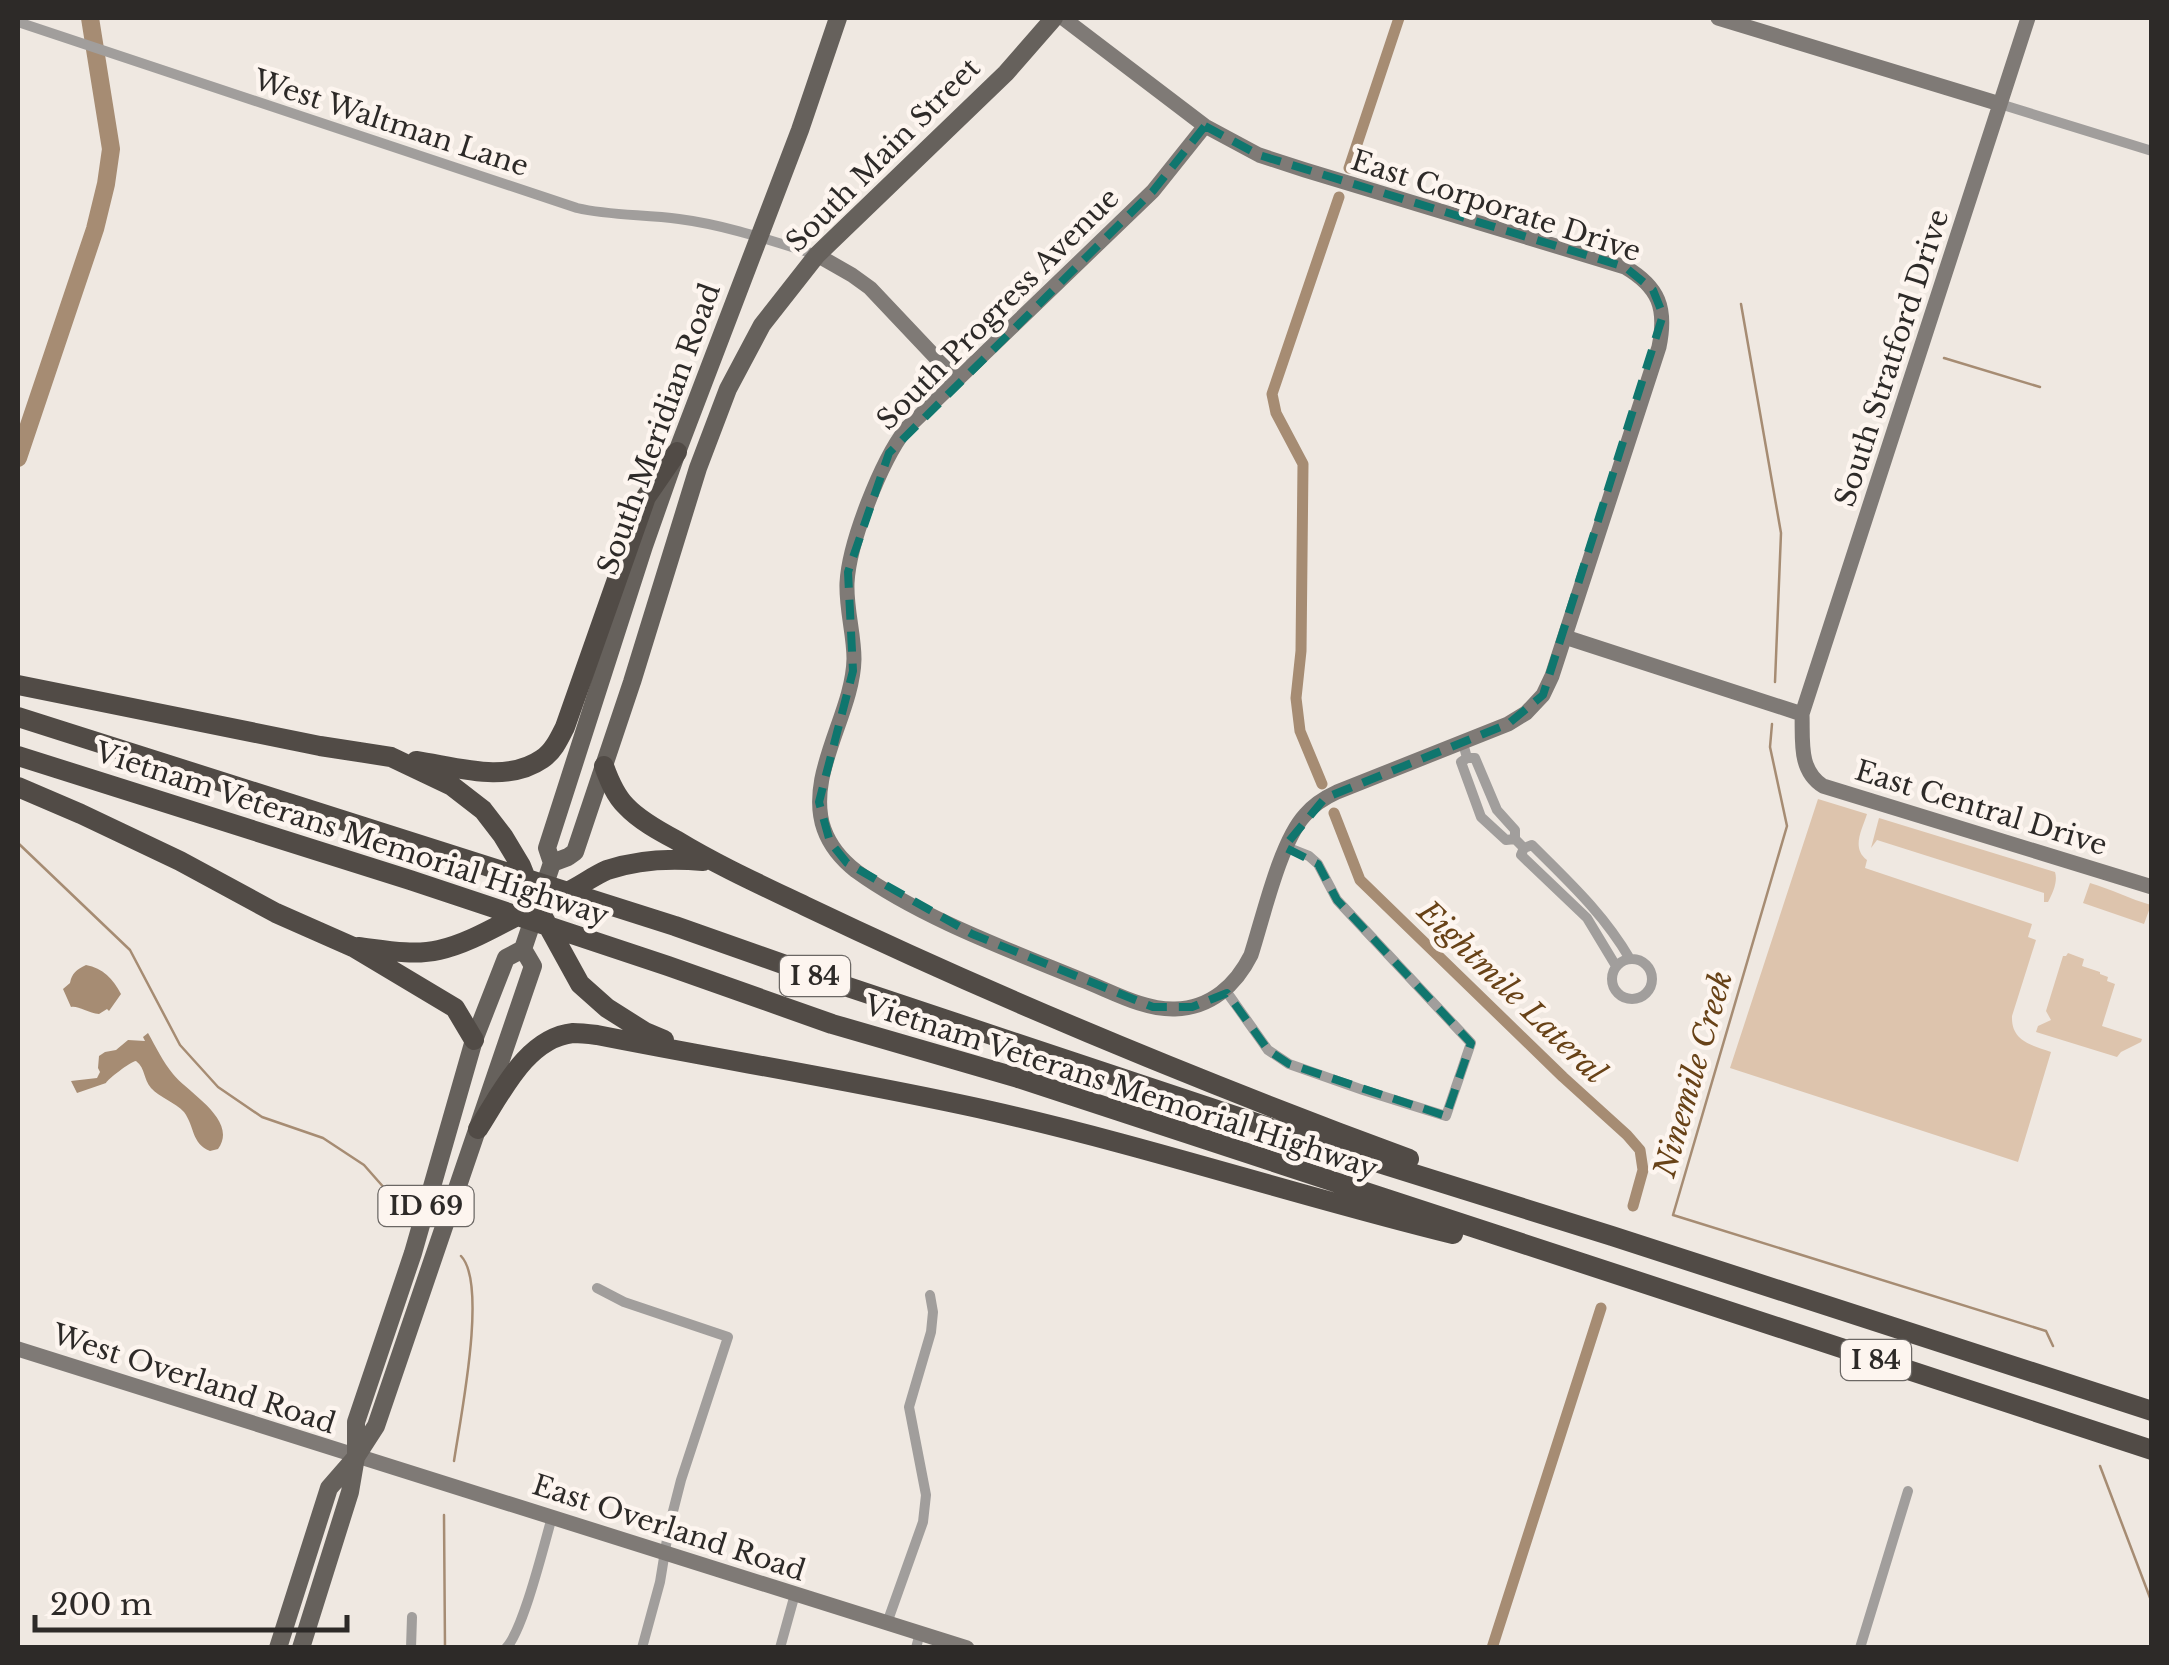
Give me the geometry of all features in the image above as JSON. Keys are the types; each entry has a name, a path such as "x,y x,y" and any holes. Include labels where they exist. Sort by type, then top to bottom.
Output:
{"highway":[{"path":"18,686 391,758 494,774 524,769 544,758 565,727 646,497 677,452"},
{"name":"Vietnam Veterans Memorial Highway","path":"18,717 676,926 1214,1110 2152,1411"},
{"name":"Vietnam Veterans Memorial Highway","path":"18,756 410,880 832,1024 1018,1078 2152,1450"},
{"path":"391,758 452,786 482,810 521,866 537,906 580,984 607,1008 645,1032 708,1058"},
{"path":"604,766 626,806 652,826 710,861 914,957 1230,1092 1612,1236"},
{"path":"18,787 82,814 238,894 353,947 456,1008 474,1040"},
{"path":"353,947 437,951 576,888 604,871 640,862 710,861"},
{"path":"478,1128 532,1052 571,1033 597,1034 993,1112 1600,1270"}],"main road":[{"name":"South Meridian Road","path":"300,1648 350,1492 356,1422 413,1253 474,1040 506,958 523,949 552,863 547,848 644,546 838,18"},
{"name":"South Main Street","path":"728,389 762,326 817,255 1006,73 1054,18"},
{"path":"698,468 696,434 751,289 758,236"},
{"name":"South Meridian Road","path":"552,863 574,852 698,468 728,389"},
{"name":"South Meridian Road","path":"278,1648 329,1488 376,1426 533,966 523,949"}],"street":[{"name":"East Corporate Drive","path":"1062,18 1205,126 1259,156 1624,267 1652,290 1662,315 1659,347 1543,694 1526,713 1466,751 1324,798 1303,816 1286,847 1251,955 1226,991"},
{"path":"1718,18 2152,151"},
{"name":"South Stratford Drive","path":"1802,714 2028,18"},
{"name":"West Waltman Lane","path":"18,22 577,208 680,219 758,236 817,255"},
{"name":"South Progress Avenue","path":"1205,126 1153,191 906,429 884,462 854,546 847,585 853,671 819,802 830,842 857,872 972,934 1142,1004 1179,1009 1204,1003 1226,991"},
{"path":"817,255 870,288 957,380"},
{"path":"1565,637 1802,714"},
{"name":"East Central Drive","path":"1802,714 1804,762 1811,776 1823,786 2152,887"},
{"path":"1466,751 1475,758 1496,810 1516,830 1521,855 1594,927 1616,966 1612,983 1618,994 1630,1000 1651,987 1652,973 1643,962 1630,959 1616,966"},
{"path":"1519,844 1532,845 1592,904 1630,959"},
{"path":"1226,991 1268,1050 1289,1064 1446,1116 1471,1043 1336,900 1318,864 1286,847"},
{"path":"597,1288 624,1302 728,1337 681,1480 642,1648"},
{"path":"888,1623 923,1522 926,1495 909,1406 931,1332 930,1295"},
{"name":"West Overland Road","path":"18,1349 356,1457"},
{"name":"East Overland Road","path":"356,1457 888,1623 918,1640 967,1648"},
{"path":"1860,1648 1908,1491"},
{"path":"506,1648 521,1620 552,1517"},
{"path":"780,1648 795,1594"},
{"path":"412,1617 412,1648"}],"highlighted area":[{"path":"1205,126 1259,155 1625,267 1653,290 1663,315 1543,695 1508,724 1325,798 1284,847 1318,864 1337,900 1471,1043 1446,1116 1289,1064 1268,1050 1227,993 1192,1007 1153,1007 972,934 847,863 830,842 819,802 853,671 848,572 889,453 1153,191"}],"shaded area":[{"path":"1818,799 1867,814 1859,844 1867,860 1865,868 2032,924 2028,937 2036,940 2012,1016 2013,1024 2024,1041 2051,1052 2018,1162 1730,1068"},
{"path":"1879,818 2055,872 2052,895 2044,902 2044,893 1877,840 1871,848"},
{"path":"2090,883 2151,905 2144,924 2083,903"},
{"path":"2068,953 2084,959 2082,966 2100,972 2115,984 2102,1026 2142,1039 2141,1042 2117,1057 2036,1032 2038,1026 2051,1020 2046,1011 2063,956"},
{"path":"86,965 107,975 121,994 109,1011 99,1014 71,1007 63,989 75,972"},
{"path":"148,1033 173,1074 217,1118 223,1138 218,1149 210,1151 199,1144 184,1112 151,1088 136,1061 106,1083 77,1093 71,1081 97,1078 99,1056 128,1040 145,1041 143,1037"}],"waterway":[{"path":"18,458 95,229 106,184 111,149 90,18"},
{"name":"Eightmile Lateral","path":"1349,168 1399,18"},
{"name":"Eightmile Lateral","path":"1322,784 1300,731 1296,698 1301,651 1303,464 1276,413 1272,394 1339,197"},
{"name":"Ninemile Creek","path":"1741,304 1781,533 1775,682"},
{"path":"1944,358 2040,387"},
{"name":"Ninemile Creek","path":"1772,724 1770,747 1787,826 1673,1215 2046,1331 2053,1346"},
{"name":"Eightmile Lateral","path":"1334,813 1360,880 1640,1150 1643,1170 1633,1206"},
{"path":"18,843 130,950 180,1045 218,1087 262,1117 323,1138 364,1165 401,1207"},
{"path":"454,1461 472,1322 469,1271 461,1256"},
{"name":"Eightmile Lateral","path":"1492,1648 1601,1308"},
{"name":"Ninemile Creek","path":"2100,1466 2152,1603"},
{"path":"444,1515 445,1647"}]}
